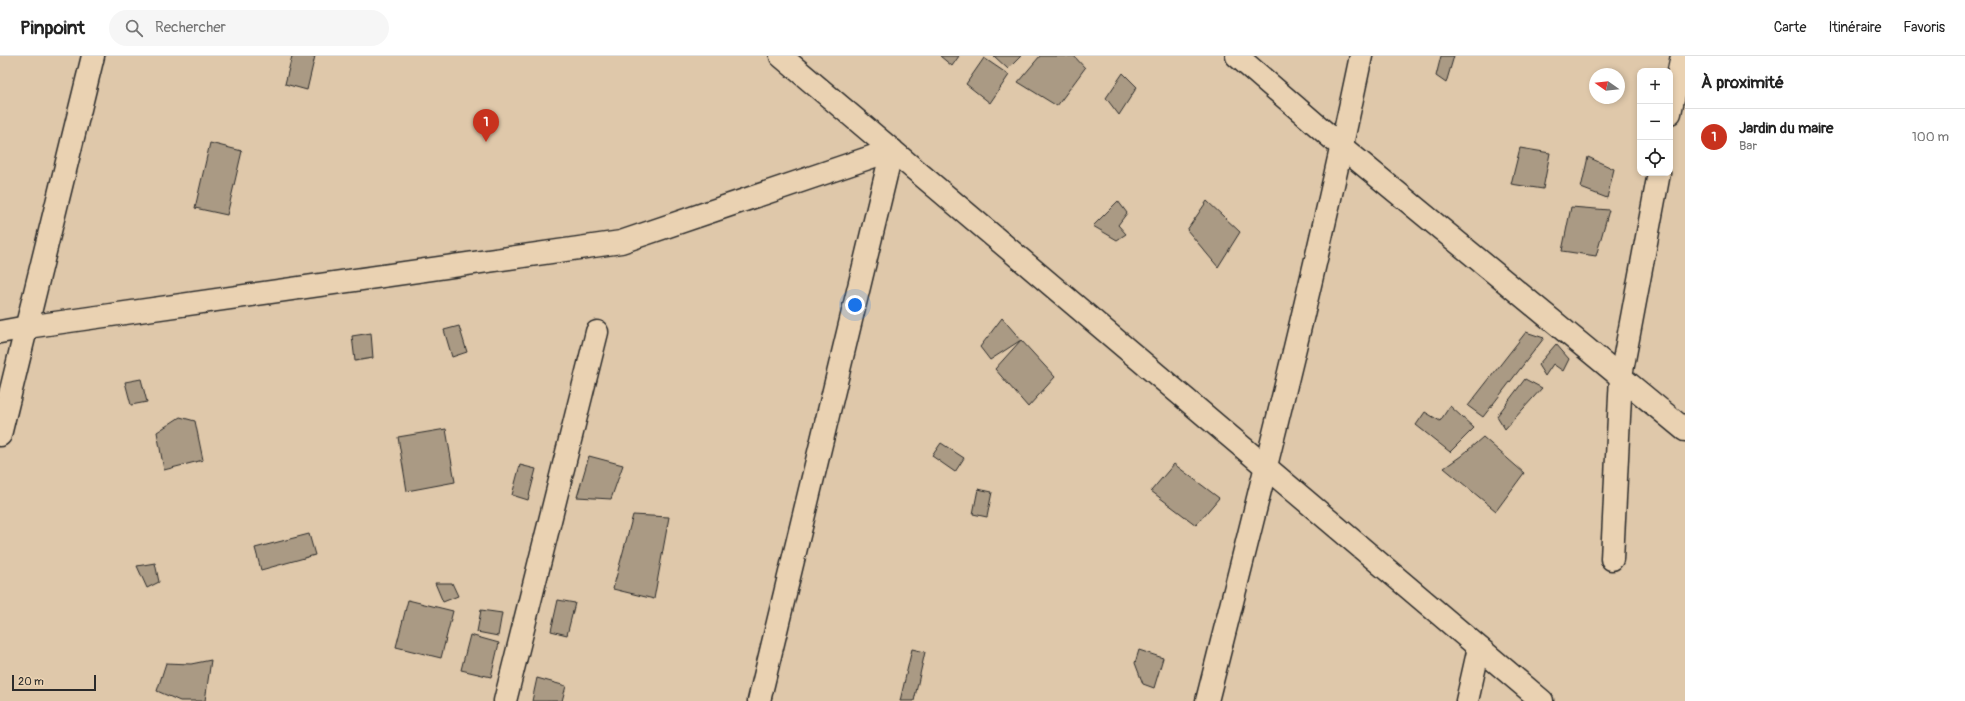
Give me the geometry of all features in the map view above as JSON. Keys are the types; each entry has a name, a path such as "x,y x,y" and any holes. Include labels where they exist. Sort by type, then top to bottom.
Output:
{"street":[{"path":"0,435 93,56"},
{"path":"1237,56 1342,147 1685,430"},
{"path":"1207,701 1266,467 1342,147 1361,56"},
{"path":"1673,106 1680,90 1682,56"},
{"path":"790,60 892,150 1542,701"},
{"path":"0,332 621,242 892,150"},
{"path":"759,701 892,150"},
{"path":"1612,559 1621,376 1658,176"},
{"path":"505,701 597,332"},
{"path":"1467,701 1480,648"}],"building":[{"path":"292,56 315,56 307,90 285,84"},
{"path":"940,56 959,56 952,66"},
{"path":"994,56 1021,56 1008,69"},
{"path":"1040,56 1074,56 1085,68 1057,106 1018,82"},
{"path":"1441,56 1454,56 1446,83 1436,76"},
{"path":"984,58 1009,75 990,103 966,84"},
{"path":"1123,73 1137,87 1119,115 1106,98"},
{"path":"210,143 242,151 227,215 195,208"},
{"path":"1520,148 1550,153 1543,189 1511,184"},
{"path":"1588,157 1614,169 1607,198 1581,188"},
{"path":"1118,201 1127,213 1118,225 1126,234 1117,240 1093,226"},
{"path":"1207,201 1240,232 1218,267 1187,230"},
{"path":"1571,207 1609,210 1596,256 1562,251"},
{"path":"1002,318 1021,340 990,360 980,347"},
{"path":"459,326 467,352 452,357 444,330"},
{"path":"1526,332 1544,338 1483,417 1468,406"},
{"path":"371,333 373,358 355,361 352,336"},
{"path":"1021,340 1055,377 1028,407 995,369"},
{"path":"1556,344 1569,359 1563,371 1553,364 1545,376 1538,365"},
{"path":"141,379 147,402 131,405 125,382"},
{"path":"1525,379 1542,388 1505,429 1497,416"},
{"path":"1450,406 1474,428 1450,452 1416,425 1425,412 1440,421"},
{"path":"180,417 195,421 203,460 164,470 157,432"},
{"path":"446,429 455,482 407,491 398,437"},
{"path":"1483,437 1524,473 1496,511 1444,468"},
{"path":"941,443 964,458 955,472 932,456"},
{"path":"589,456 623,465 611,499 577,497"},
{"path":"1174,464 1219,498 1196,525 1151,491"},
{"path":"520,465 536,469 528,500 512,495"},
{"path":"978,489 992,492 987,517 973,514"},
{"path":"633,515 669,517 654,599 613,589"},
{"path":"309,534 315,555 261,570 255,548"},
{"path":"155,563 159,582 147,588 137,566"},
{"path":"435,583 452,583 458,596 443,602"},
{"path":"408,600 453,611 441,658 396,647"},
{"path":"558,600 575,603 567,635 551,631"},
{"path":"481,610 502,613 498,636 477,632"},
{"path":"470,635 499,643 491,677 461,670"},
{"path":"912,649 925,652 914,701 900,701"},
{"path":"1139,650 1163,658 1154,688 1143,684 1135,663"},
{"path":"211,660 205,701 180,701 157,691 166,663 191,664"},
{"path":"537,678 566,686 562,701 532,701"}],"place":[{"name":"Jardin du maire","path":"486,142"}]}
